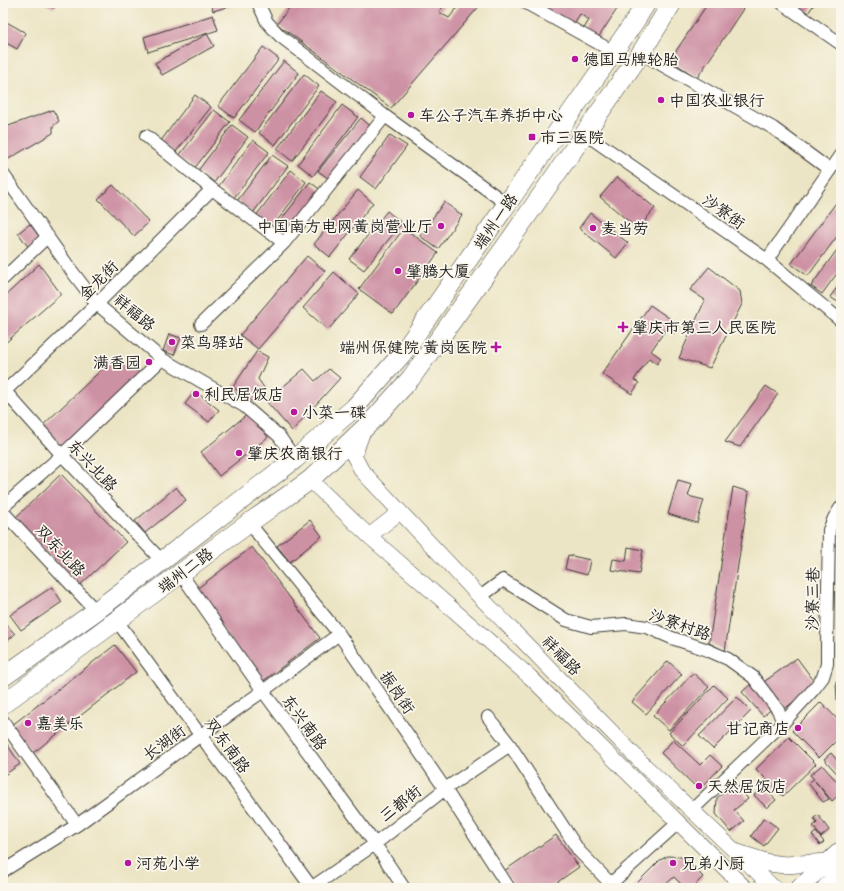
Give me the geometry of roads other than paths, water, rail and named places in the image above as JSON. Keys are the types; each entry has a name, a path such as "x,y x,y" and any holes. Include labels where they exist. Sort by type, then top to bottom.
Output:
{"main road":[{"name":"端州一路","path":"295,459 354,408 402,354 614,52 646,3"},
{"name":"端州一路","path":"363,431 411,378 641,53 672,3"},
{"path":"635,21 653,33"},
{"name":"端州二路","path":"3,704 181,574 249,522 310,480 363,431"},
{"name":"端州二路","path":"3,677 96,611 295,459"},
{"path":"825,888 836,874 841,850"},
{"path":"738,853 769,863 836,874"},
{"path":"800,888 836,874"}],"street":[{"path":"258,3 267,22 280,36 385,116 507,204"},
{"path":"526,3 614,52"},
{"path":"782,3 841,44"},
{"path":"641,53 773,128 830,170"},
{"path":"201,324 284,243 385,116"},
{"name":"沙寮街","path":"584,133 767,260 841,321"},
{"path":"146,136 212,189 284,243"},
{"path":"767,260 841,154"},
{"name":"祥福路","path":"3,174 71,270 98,304 162,359 244,406 279,436 295,459"},
{"name":"金龙街","path":"4,390 98,304 212,189"},
{"path":"3,279 48,236"},
{"path":"3,506 62,455 162,359"},
{"name":"东兴北路","path":"4,390 62,455 162,561"},
{"name":"祥福路","path":"363,431 354,456 362,472 480,597 644,765 774,888"},
{"path":"310,480 369,536 530,677 745,888"},
{"name":"沙寮三巷","path":"692,810 782,723 823,677 827,664 829,530 841,507"},
{"name":"双东北路","path":"3,512 96,611"},
{"path":"369,536 400,512"},
{"name":"振岗街","path":"249,522 339,634 444,789 508,888"},
{"name":"东兴南路","path":"181,574 263,691 375,844 404,888"},
{"name":"沙寮村路","path":"480,597 503,580 566,620 591,627 626,624 647,627 672,638 705,649 728,659 753,677 778,710 782,723"},
{"name":"双东南路","path":"117,621 311,888"},
{"name":"长湖街","path":"3,871 77,826 339,634"},
{"path":"488,717 510,745 579,851 608,886 679,822"},
{"path":"3,721 77,826"},
{"name":"三都街","path":"311,888 375,844 444,789 510,745"},
{"path":"722,864 738,853"}],"place":[{"name":"德国马牌轮胎","path":"575,59"},
{"name":"中国农业银行","path":"661,100"},
{"name":"车公子汽车养护中心","path":"411,115"},
{"name":"市三医院","path":"532,137"},
{"name":"中国南方电网黄岗营业厅","path":"441,226"},
{"name":"麦当劳","path":"593,228"},
{"name":"肇腾大厦","path":"398,271"},
{"name":"肇庆市第三人民医院","path":"623,327"},
{"name":"菜鸟驿站","path":"172,342"},
{"name":"端州保健院 黄岗医院","path":"496,347"},
{"name":"满香园","path":"149,362"},
{"name":"利民居饭店","path":"196,394"},
{"name":"小菜一碟","path":"294,412"},
{"name":"肇庆农商银行","path":"239,453"},
{"name":"嘉美乐","path":"28,723"},
{"name":"甘记商店","path":"798,728"},
{"name":"天然居饭店","path":"699,786"},
{"name":"河苑小学","path":"128,863"},
{"name":"兄弟小厨","path":"673,863"}]}
